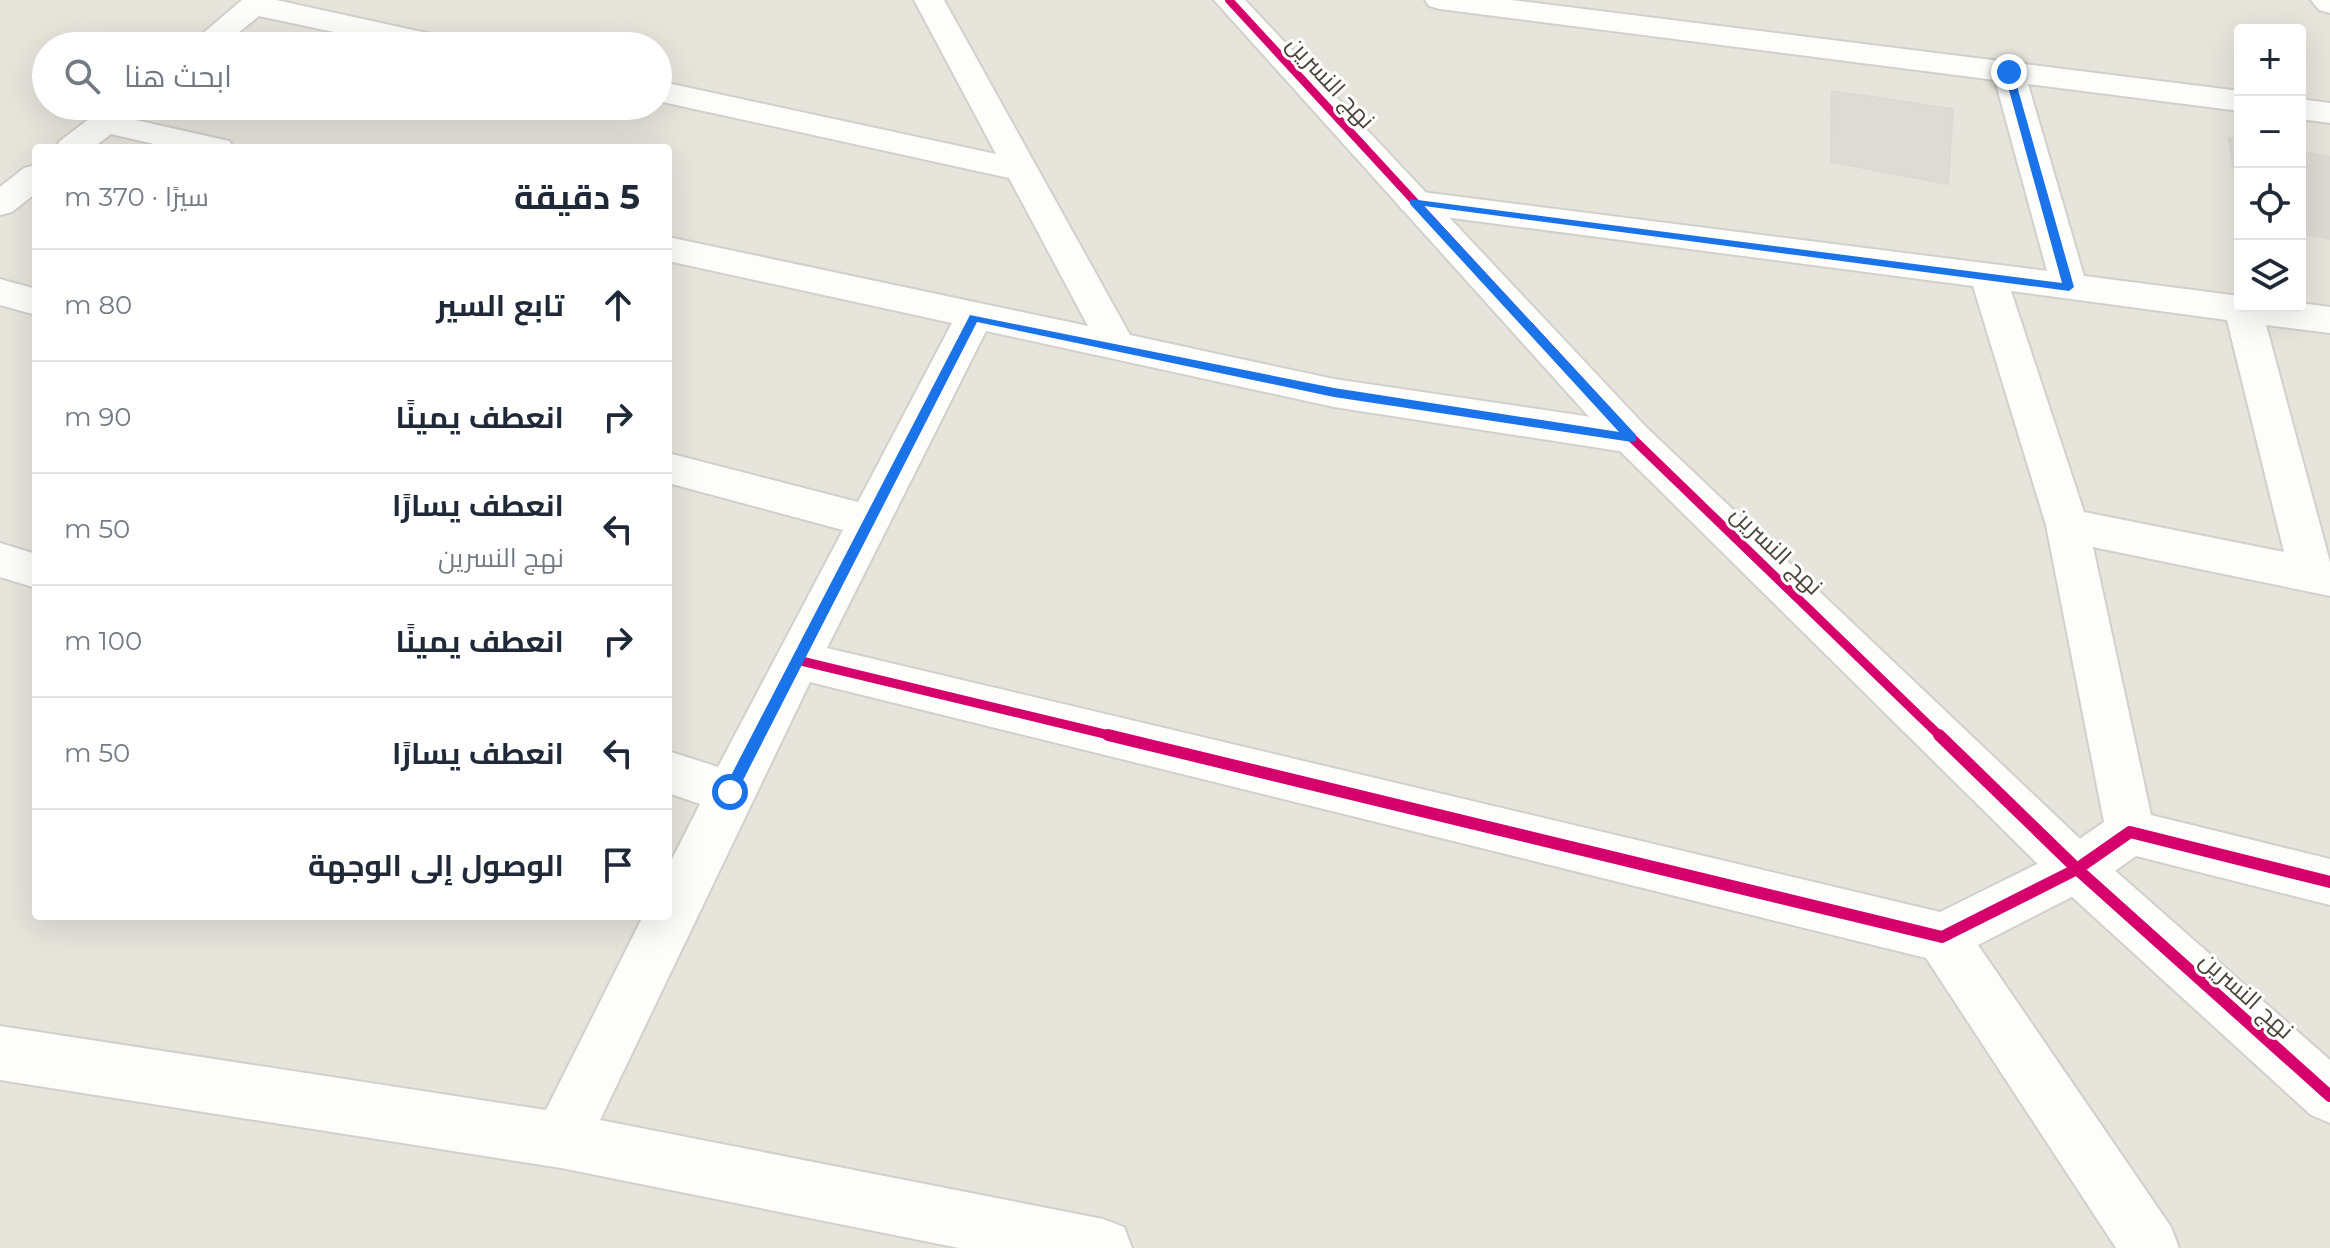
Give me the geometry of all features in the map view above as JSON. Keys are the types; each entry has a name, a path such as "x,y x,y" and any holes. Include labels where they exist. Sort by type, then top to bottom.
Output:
{"street":[{"path":"929,0 1117,346"},
{"name":"نهج النسرين","path":"1229,0 1632,438 2077,869 2330,1096"},
{"path":"1440,0 2234,100"},
{"path":"1684,31 1687,0"},
{"path":"221,32 257,3 382,32"},
{"path":"2009,72 2069,287"},
{"path":"672,94 1022,170"},
{"path":"2306,110 2330,113"},
{"path":"77,144 108,120"},
{"path":"134,120 205,144"},
{"path":"3,199 32,179"},
{"path":"1414,202 2234,307"},
{"path":"672,250 1334,393 1632,438"},
{"path":"1988,276 2067,525 2130,832"},
{"path":"0,292 32,301"},
{"path":"2067,525 2320,577 2244,312"},
{"path":"2272,312 2330,320"},
{"path":"672,911 797,660 974,317"},
{"path":"672,469 869,521"},
{"path":"0,560 32,570"},
{"path":"797,660 1942,937 2077,869 2130,832 2330,882"},
{"path":"672,773 730,792"},
{"path":"561,1140 668,920"},
{"path":"1942,937 2150,1248"},
{"path":"0,1053 561,1140 1103,1248"}],"shaded area":[{"path":"0,0 2330,0 2330,1248 0,1248"}],"building":[{"path":"1832,91 1953,109 1948,184 1831,162"},
{"path":"2229,138 2234,139 2234,172"},
{"path":"2306,152 2330,157 2330,239 2306,234"}],"cycle path":[{"path":"1229,0 1632,438 2077,869 2330,1096"},
{"path":"797,660 1942,937 2077,869 2130,832 2330,882"}],"route":[{"path":"730,792 974,317 1334,393 1632,438 1414,202 2069,287 2009,72"}]}
